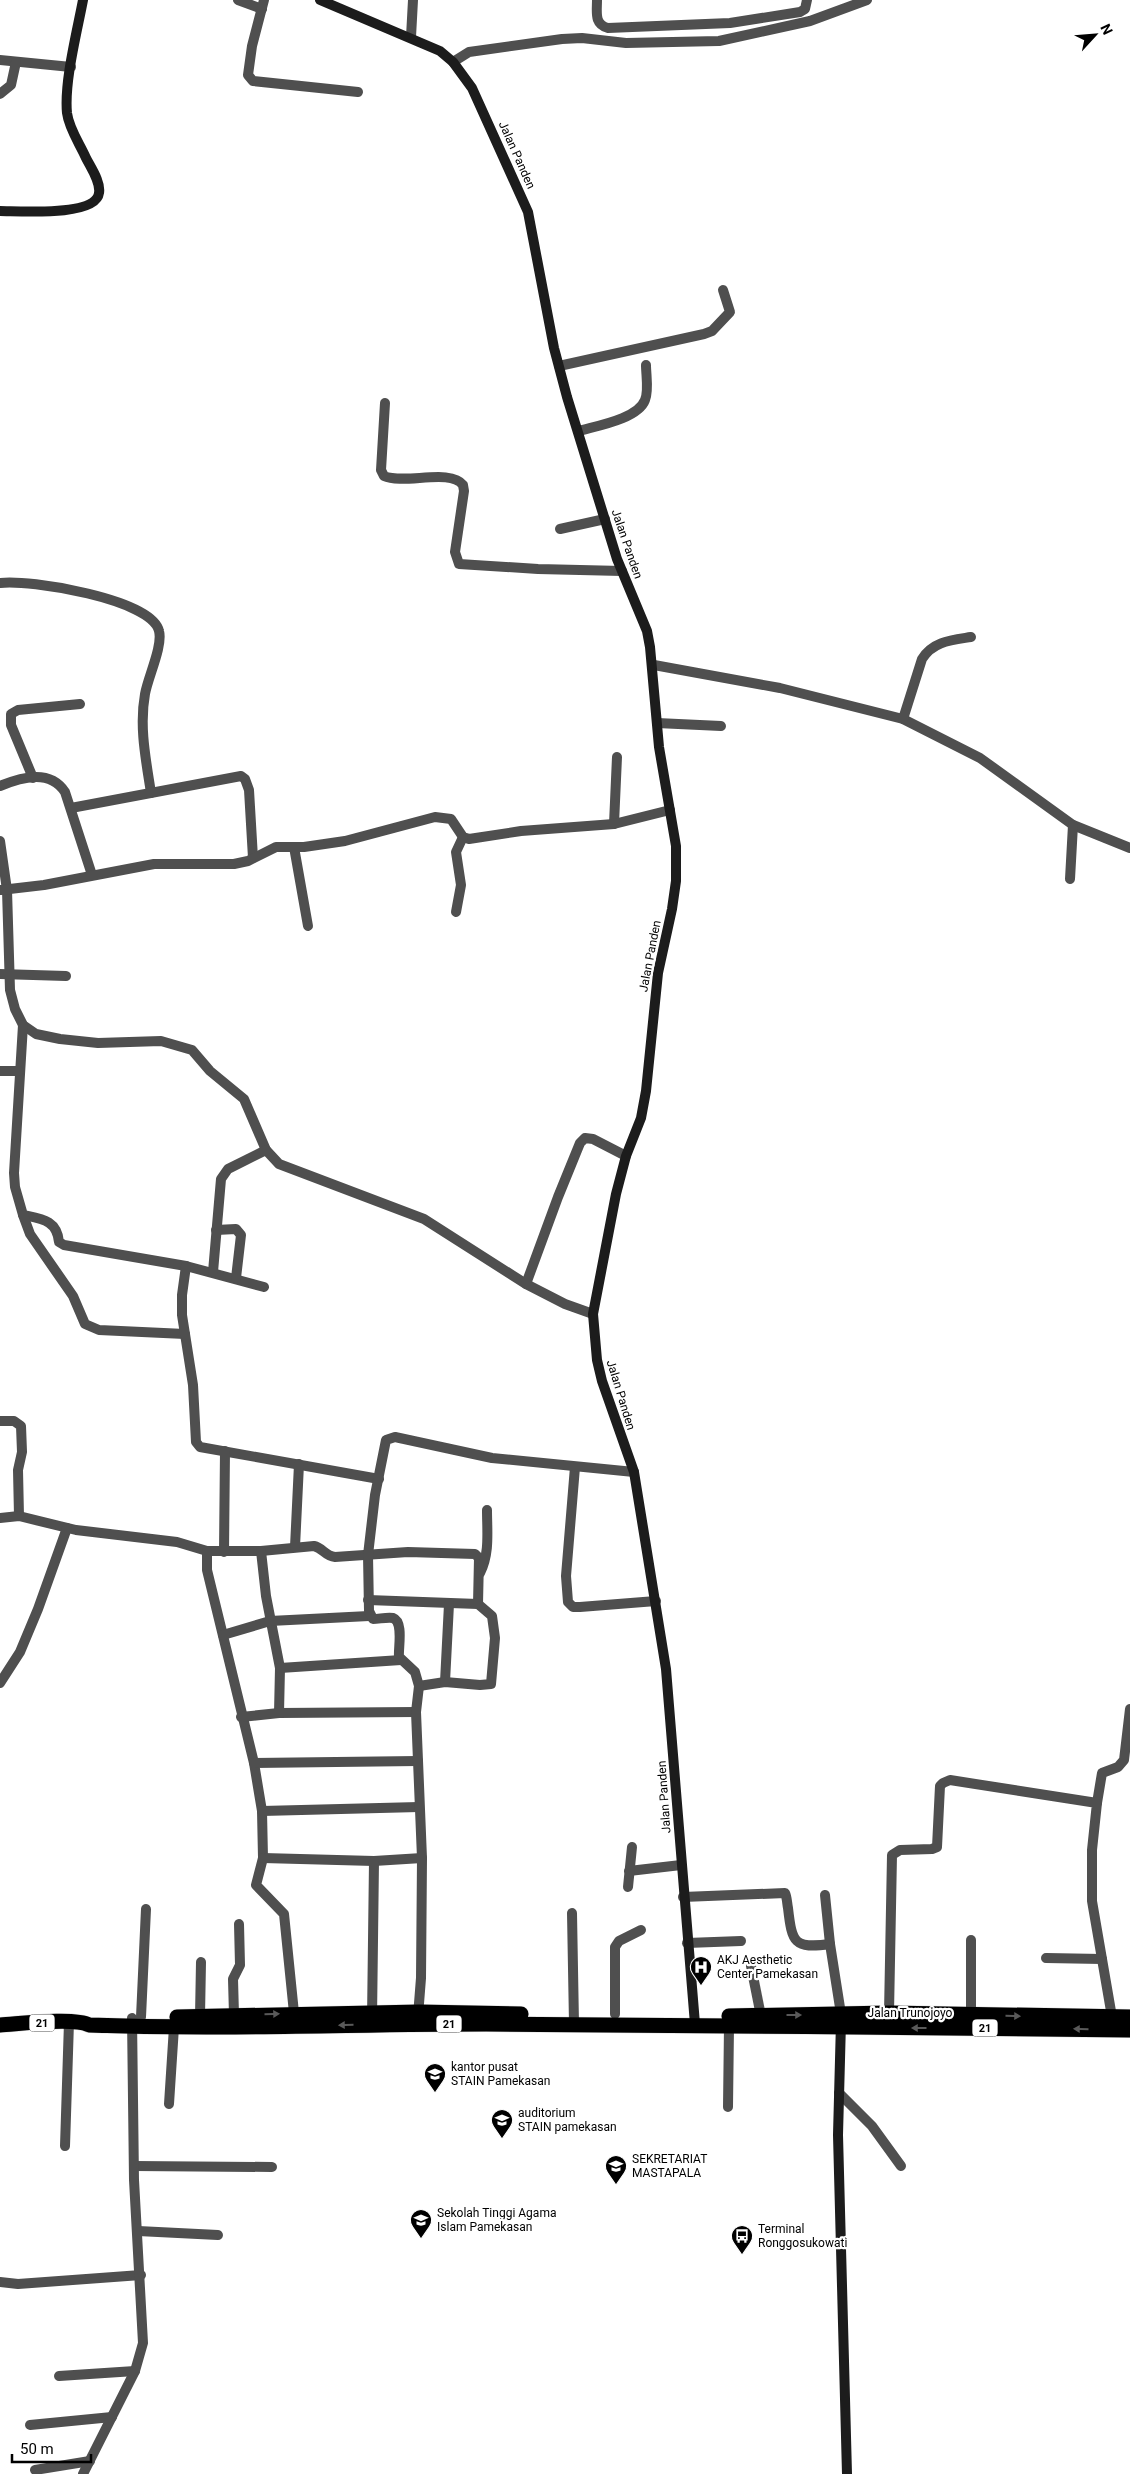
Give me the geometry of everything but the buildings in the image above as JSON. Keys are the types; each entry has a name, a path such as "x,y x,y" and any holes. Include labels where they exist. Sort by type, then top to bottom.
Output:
{"highway":[{"name":"21","path":"0,2025 294,2013 372,2019"},
{"name":"Jalan Trunojoyo","path":"841,2021 889,2013 971,2016 1130,2017"},
{"name":"21","path":"574,2019 615,2014 694,2020 729,2026 841,2021"},
{"name":"21","path":"135,2020 174,2027 417,2018 694,2020 760,2016 841,2021"},
{"name":"Jalan Trunojoyo","path":"841,2021 1130,2030"}],"street":[{"path":"0,211 79,209 95,202 98,197 98,183 68,119 67,103 71,67 83,0"},
{"path":"238,0 263,5 252,46 248,75 253,81 358,92"},
{"name":"Jalan Panden","path":"320,0 440,51 452,62 472,88 528,212 559,366 605,519 622,570 647,631 654,665 659,746 677,862 672,908 656,982 641,1118 626,1156 616,1194 593,1314 597,1360 602,1381 634,1472 650,1580 656,1601 666,1669 694,2020"},
{"path":"410,37 413,0"},
{"path":"597,0 597,20 602,26 608,28 730,23 800,12 805,10 807,0"},
{"path":"452,62 469,52 562,39 582,38 645,43 719,41 810,21 866,0"},
{"path":"0,60 71,67"},
{"path":"0,94 11,85 16,62"},
{"path":"559,366 711,332 730,312 723,290"},
{"path":"579,431 632,414 641,407 646,400 646,365"},
{"path":"386,402 381,470 384,476 401,479 454,479 463,485 464,491 455,552 459,564 538,569 622,570"},
{"path":"560,529 605,519"},
{"path":"0,582 32,583 94,596 127,605 151,618 156,623 160,636 145,694 142,740 151,793"},
{"path":"904,719 922,659 927,650 942,643 971,637"},
{"path":"654,665 780,688 904,719 980,758 1073,825 1130,848"},
{"path":"33,778 11,725 11,714 18,710 80,704"},
{"path":"657,724 720,726"},
{"path":"614,824 618,757"},
{"path":"71,808 235,776 244,778 249,790 254,858"},
{"path":"0,786 33,778 47,777 55,780 65,792 92,875"},
{"path":"3,890 154,864 234,864 254,858 276,847 294,847 345,841 435,817 450,819 463,838 469,839 521,831 614,824 670,810"},
{"path":"1070,880 1073,825"},
{"path":"456,912 461,885 456,852 463,838"},
{"path":"0,841 3,890 4,974 11,999 23,1025 19,1071 15,1181 23,1215 30,1234 68,1287 82,1319 89,1327 99,1330 185,1334"},
{"path":"294,847 308,926"},
{"path":"4,974 66,976"},
{"path":"23,1025 36,1034 60,1039 98,1044 161,1041 192,1050 210,1071 244,1099 266,1150 284,1168 392,1206 437,1225 526,1284 565,1304 593,1314"},
{"path":"0,1071 19,1071"},
{"path":"526,1284 558,1196 580,1143 585,1138 592,1139 626,1156"},
{"path":"213,1272 219,1186 223,1174 235,1165 266,1150"},
{"path":"23,1215 54,1225 58,1231 60,1242 64,1245 186,1266 264,1287"},
{"path":"216,1230 236,1229 241,1235 236,1278"},
{"path":"186,1266 182,1295 185,1334 193,1385 196,1442 200,1447 379,1479"},
{"path":"0,1421 14,1421 22,1426 22,1452 18,1470 20,1516"},
{"path":"370,1616 368,1555 385,1443 391,1437 492,1458 634,1472"},
{"path":"224,1552 225,1451"},
{"path":"295,1547 299,1464"},
{"path":"575,1467 566,1576 568,1602 573,1607 580,1607 656,1601"},
{"path":"478,1576 486,1562 487,1510"},
{"path":"0,1518 20,1516 67,1528 115,1536 177,1542 207,1551 260,1551 295,1547 320,1547 327,1556 335,1557 408,1552 475,1554 479,1558 478,1604"},
{"path":"0,1683 20,1652 38,1609 67,1528"},
{"path":"207,1551 207,1570 224,1635 241,1717 254,1763 262,1811 263,1858 256,1885 284,1914 294,2013"},
{"path":"260,1551 270,1622 280,1668 279,1713"},
{"path":"368,1600 478,1604 490,1612 494,1619 492,1683 480,1685 445,1682 419,1686"},
{"path":"445,1682 449,1604"},
{"path":"224,1635 270,1622 370,1616 373,1619 392,1618 399,1626 398,1655 415,1672 419,1686 416,1712 422,1858 421,1978 417,2018"},
{"path":"280,1668 401,1660"},
{"path":"1112,2017 1092,1901 1091,1872 1097,1803 1102,1773 1118,1767 1124,1760 1130,1709"},
{"path":"241,1717 279,1713 416,1712"},
{"path":"254,1763 418,1760"},
{"path":"889,2013 892,1855 900,1850 932,1849 937,1847 940,1786 950,1780 1097,1803"},
{"path":"262,1811 419,1807"},
{"path":"628,1887 632,1847"},
{"path":"263,1858 374,1861 422,1858"},
{"path":"372,2019 374,1861"},
{"path":"629,1871 681,1865"},
{"path":"683,1897 784,1892 790,1930 796,1941 801,1946 810,1947 830,1944"},
{"path":"825,1894 841,2021 839,2093 841,2272 847,2474"},
{"path":"84,2474 134,2371 143,2343 134,2166 135,2020 146,1909"},
{"path":"572,1913 574,2019"},
{"path":"234,2015 233,1979 240,1965 239,1924"},
{"path":"615,2014 614,1947 619,1941 642,1930"},
{"path":"971,1940 971,2016"},
{"path":"687,1943 741,1941"},
{"path":"1046,1958 1102,1959"},
{"path":"200,2016 201,1962"},
{"path":"751,1966 760,2016"},
{"path":"65,2146 76,2022"},
{"path":"728,2106 729,2026"},
{"path":"169,2104 174,2027"},
{"path":"839,2093 872,2126 901,2166"},
{"path":"134,2166 272,2167"},
{"path":"138,2231 218,2235"},
{"path":"0,2282 18,2284 141,2275"},
{"path":"59,2376 134,2371"},
{"path":"30,2425 112,2417"},
{"path":"34,2470 90,2461"}],"place":[{"name":"AKJ Aesthetic Center Pamekasan","path":"701,1986"},
{"name":"kantor pusat STAIN Pamekasan","path":"435,2093"},
{"name":"auditorium STAIN pamekasan","path":"502,2139"},
{"name":"SEKRETARIAT MASTAPALA","path":"616,2185"},
{"name":"Sekolah Tinggi Agama Islam Pamekasan","path":"421,2239"},
{"name":"Terminal Ronggosukowati","path":"742,2255"}]}
